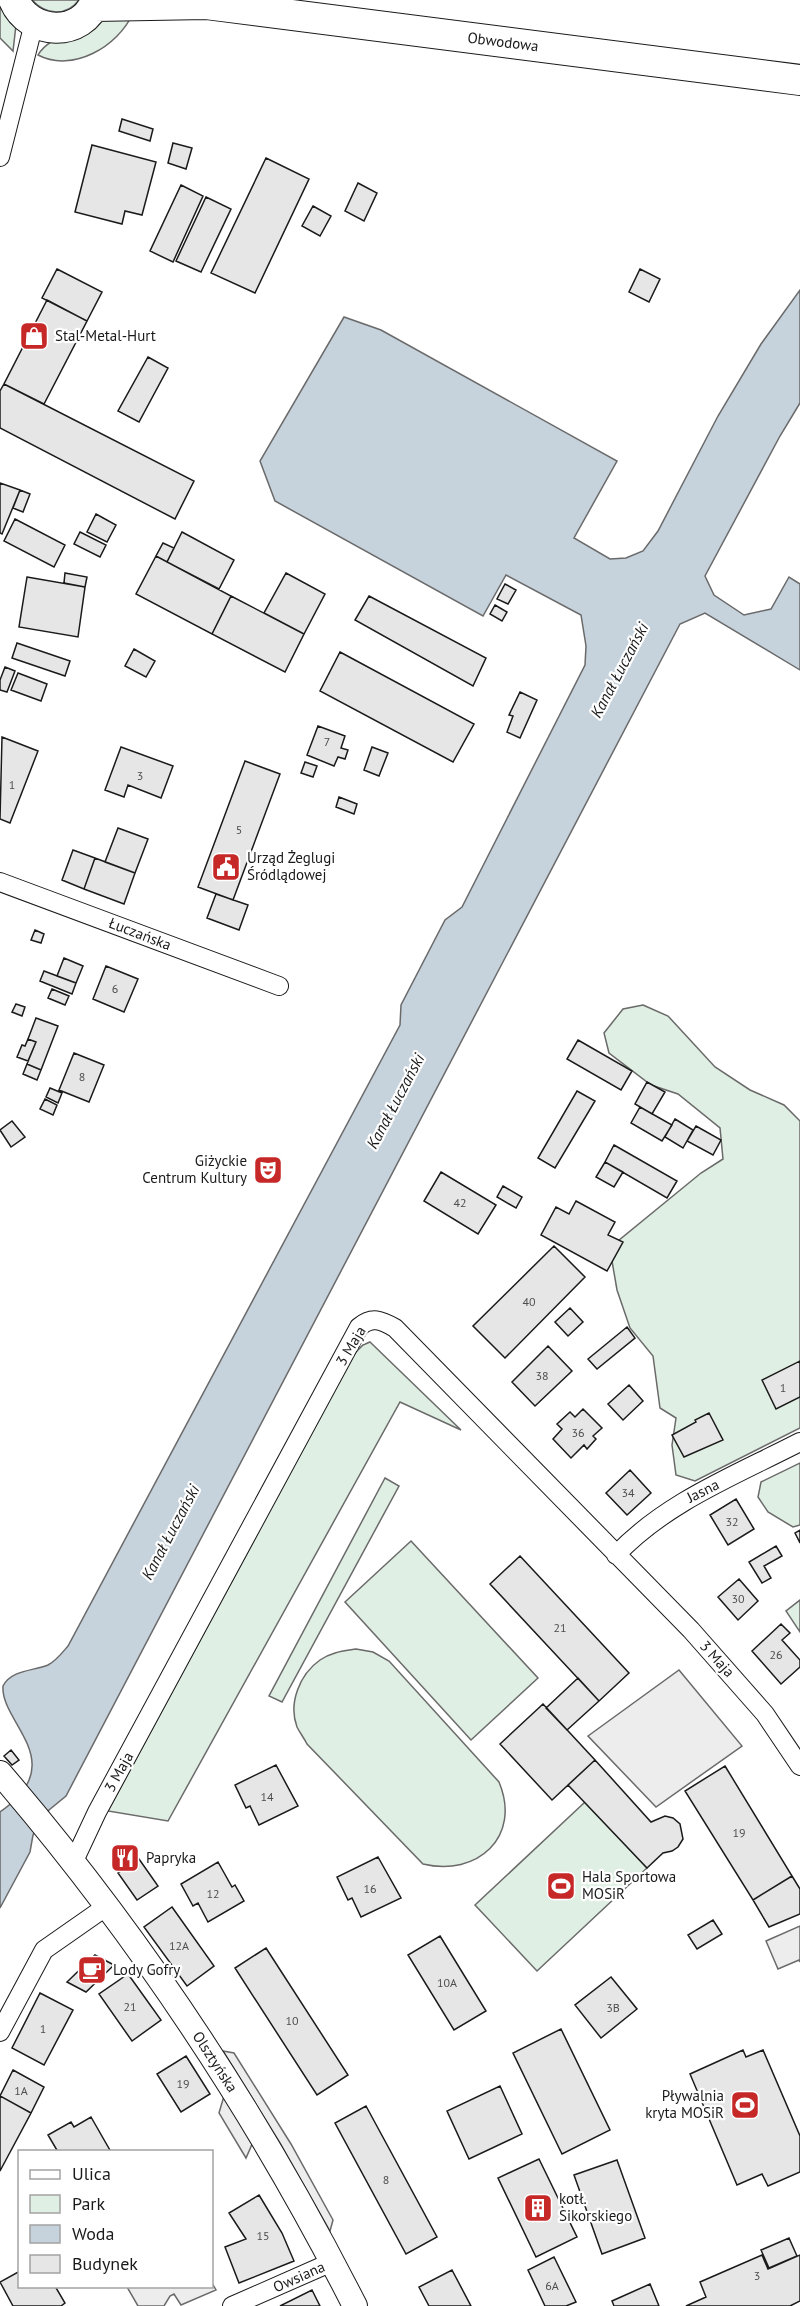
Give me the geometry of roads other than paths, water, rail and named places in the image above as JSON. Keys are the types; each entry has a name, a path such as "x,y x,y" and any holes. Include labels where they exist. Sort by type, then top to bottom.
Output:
{"main road":[{"path":"14,0 21,12 34,23 56,29 68,27 87,15 95,3"},
{"name":"Obwodowa","path":"95,3 199,2 800,80"}],"street":[{"path":"0,157 34,23"},
{"name":"Łuczańska","path":"0,882 279,986"},
{"name":"3 Maja","path":"74,1861 103,1801 359,1327 366,1321 382,1320 395,1328 691,1630 741,1685 800,1766"},
{"name":"Jasna","path":"616,1555 647,1526 674,1507 800,1442"},
{"name":"Olsztyńska","path":"0,1773 74,1861 207,2048 279,2163 355,2306"},
{"path":"0,2032 44,1950 107,1906"},
{"name":"Owsiana","path":"232,2306 332,2262"}],"water":[{"name":"Kanał Łuczański","path":"800,290 800,403 705,576 714,595 744,615 771,609 789,577 800,584 800,670 705,613 680,624 66,1796 49,1810 33,1835 30,1852 0,1908 0,1812 21,1794 30,1776 32,1760 27,1744 5,1700 3,1686 17,1674 51,1663 68,1646 400,1025 401,1005 445,920 462,907 585,665 586,646 581,615 506,575 483,616 275,501 260,461 344,317 381,330 617,461 574,538 610,559 626,558 643,551 658,531 718,416 761,344"}],"place":[{"name":"Stal-Metal-Hurt","path":"34,336"},
{"name":"Urząd Żeglugi Śródlądowej","path":"226,867"},
{"name":"Giżyckie Centrum Kultury","path":"268,1170"},
{"name":"Papryka","path":"125,1858"},
{"name":"Hala Sportowa MOSiR","path":"561,1886"},
{"name":"Lody Gofry","path":"92,1970"},
{"name":"Pływalnia kryta MOSiR","path":"745,2105"},
{"name":"kotł. Sikorskiego","path":"538,2208"}]}
